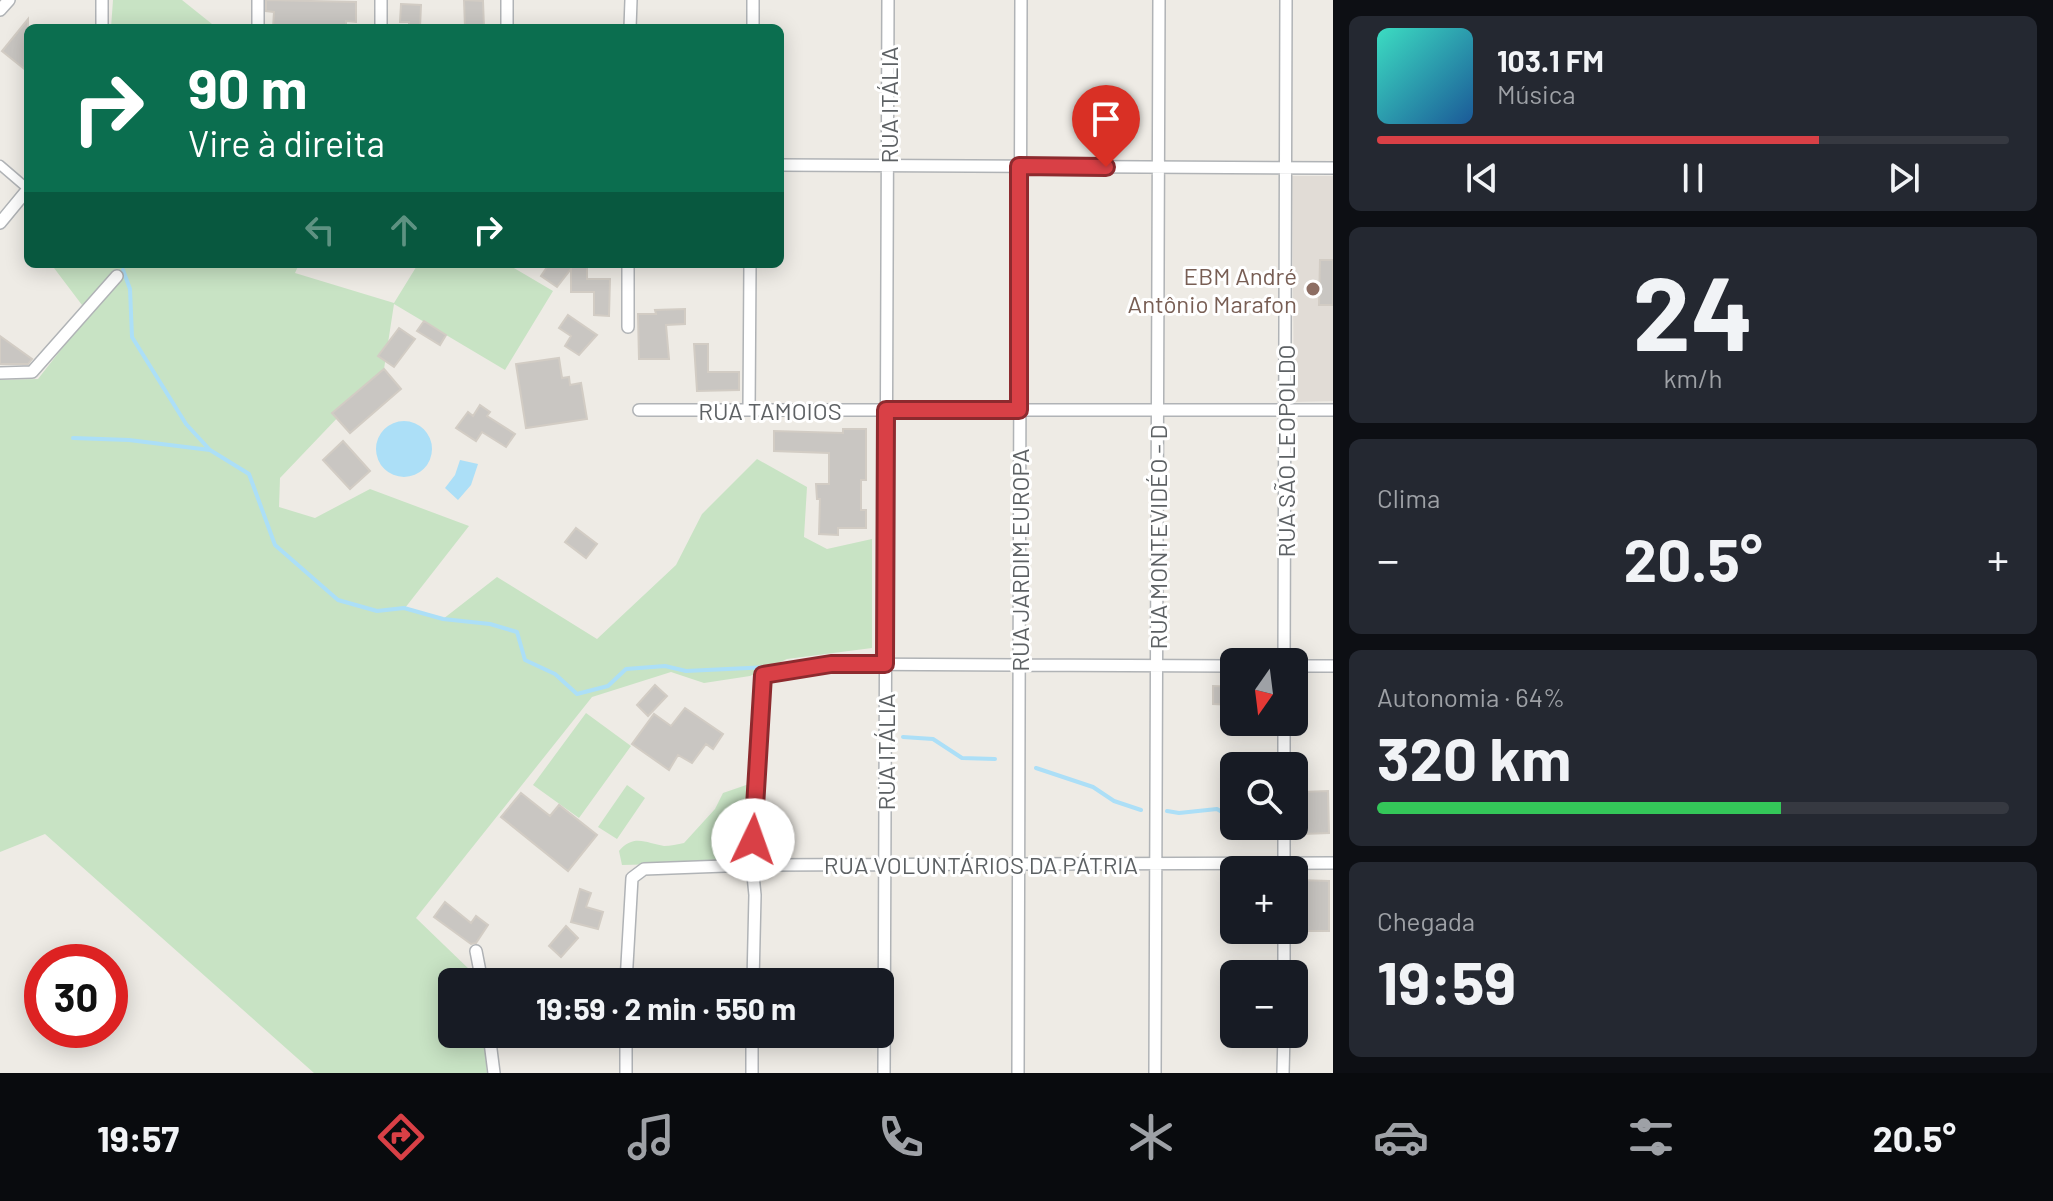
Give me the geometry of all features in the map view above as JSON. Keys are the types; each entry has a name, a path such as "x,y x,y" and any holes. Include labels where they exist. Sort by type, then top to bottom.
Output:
{"street":[{"path":"0,10 9,0"},
{"path":"102,0 102,24"},
{"path":"258,0 258,24"},
{"path":"381,0 381,24"},
{"path":"507,0 507,24"},
{"path":"630,24 631,0"},
{"path":"753,0 753,24"},
{"name":"RUA ITÁLIA","path":"884,1073 888,0"},
{"name":"RUA JARDIM EUROPA","path":"1018,1073 1021,0"},
{"name":"RUA MONTEVIDÉO - D","path":"1155,1073 1159,0"},
{"name":"RUA SÃO LEOPOLDO","path":"1284,648 1286,0"},
{"path":"0,165 24,186"},
{"path":"784,165 1333,168"},
{"path":"0,223 24,194"},
{"path":"628,268 628,327"},
{"path":"749,410 750,268"},
{"path":"0,373 32,372 117,276"},
{"name":"RUA TAMOIOS","path":"639,410 1333,410"},
{"path":"753,968 755,895 752,865 763,675 831,664 1220,666"},
{"path":"1308,666 1333,666"},
{"name":"RUA VOLUNTÁRIOS DA PÁTRIA","path":"1308,865 1333,863"},
{"name":"RUA VOLUNTÁRIOS DA PÁTRIA","path":"627,968 632,878 644,869 752,865 1220,865"},
{"path":"476,951 479,968"},
{"path":"491,1048 494,1073"},
{"path":"626,1048 626,1073"},
{"path":"752,1048 752,1073"},
{"path":"1283,1073 1284,1048"}],"shaded area":[{"name":"EBM André Antônio Marafon","path":"1292,176 1333,176 1333,401 1294,402"}],"green space":[{"path":"113,0 182,0 212,24 111,24"},
{"path":"54,268 297,268 295,273 394,303 416,268 514,268 553,291 505,370 394,304 384,369 280,478 279,507 315,518 370,489 469,526 405,608 443,619 497,577 597,639 676,565 702,514 757,459 807,487 804,537 827,549 872,539 872,648 787,659 750,676 704,683 671,672 592,697 416,918 468,968 438,968 438,1048 484,1048 487,1073 314,1073 45,834 0,852 0,380 38,379 120,274 82,305"},
{"path":"586,713 631,746 579,818 533,785"},
{"path":"752,783 748,862 622,865 619,851 630,842 664,846 684,843 715,809 723,793"},
{"path":"627,785 645,798 617,839 598,827"}],"water":[{"path":"404,421 424,429 432,449 424,469 404,477 384,469 376,449 384,429"},
{"path":"460,460 478,464 471,485 458,500 445,488 455,475"}],"building":[{"path":"266,0 356,2 356,22 273,24 274,12 266,11"},
{"path":"464,0 483,1 484,24 465,24"},
{"path":"401,4 421,5 420,24 400,22"},
{"path":"28,19 28,24 24,24 24,69 2,51"},
{"path":"1320,260 1333,260 1333,305 1319,305"},
{"path":"546,268 587,268 587,279 610,279 609,316 594,315 594,292 571,292 571,269 557,287 541,276"},
{"path":"685,309 685,324 666,325 669,359 639,359 638,314"},
{"path":"568,315 597,335 579,355 565,346 571,336 559,328"},
{"path":"424,321 446,335 440,345 417,331"},
{"path":"399,328 415,339 394,367 378,356"},
{"path":"0,336 32,359 28,364 0,364"},
{"path":"694,344 708,344 708,372 739,372 739,390 697,391"},
{"path":"559,358 562,378 569,377 570,385 581,383 587,419 526,428 516,364"},
{"path":"384,369 401,389 350,433 332,413"},
{"path":"480,405 490,412 487,416 515,434 506,447 482,432 476,441 456,428 468,412 473,416"},
{"path":"843,429 866,429 866,480 861,480 861,510 866,510 866,528 838,528 838,535 819,534 820,499 817,499 816,484 829,484 829,453 774,451 774,431 843,433"},
{"path":"343,441 370,471 350,489 323,460"},
{"path":"576,528 597,544 586,558 565,542"},
{"path":"655,685 667,696 648,716 637,705"},
{"path":"1213,686 1220,686 1220,704 1213,704"},
{"path":"685,708 723,734 713,749 706,744 692,763 678,755 669,770 632,744 654,714 671,726"},
{"path":"1328,791 1329,833 1308,834 1308,792"},
{"path":"521,793 550,816 559,805 597,835 568,871 501,817"},
{"path":"1308,880 1329,881 1329,931 1308,931"},
{"path":"580,889 591,893 586,907 603,912 598,929 571,922"},
{"path":"445,902 471,923 476,916 488,925 476,943 471,944 434,917"},
{"path":"566,926 578,938 561,957 549,946"}],"waterway":[{"path":"123,270 130,289 132,337 186,424 210,450 249,474 275,545 338,600 377,611 404,608 443,619 490,624 517,632 525,660 555,674 577,694 608,686 626,669 665,666 686,671 791,666"},
{"path":"73,438 129,440 210,450"},
{"path":"840,669 872,672"},
{"path":"903,737 933,739 962,758 995,759"},
{"path":"1036,768 1093,787 1114,801 1141,810"},
{"path":"1167,811 1220,811"}],"place":[{"name":"EBM André Antônio Marafon","path":"1313,289"}],"route":[{"path":"753,840 763,675 831,664 885,664 886,410 1019,410 1019,166 1106,167"}]}
